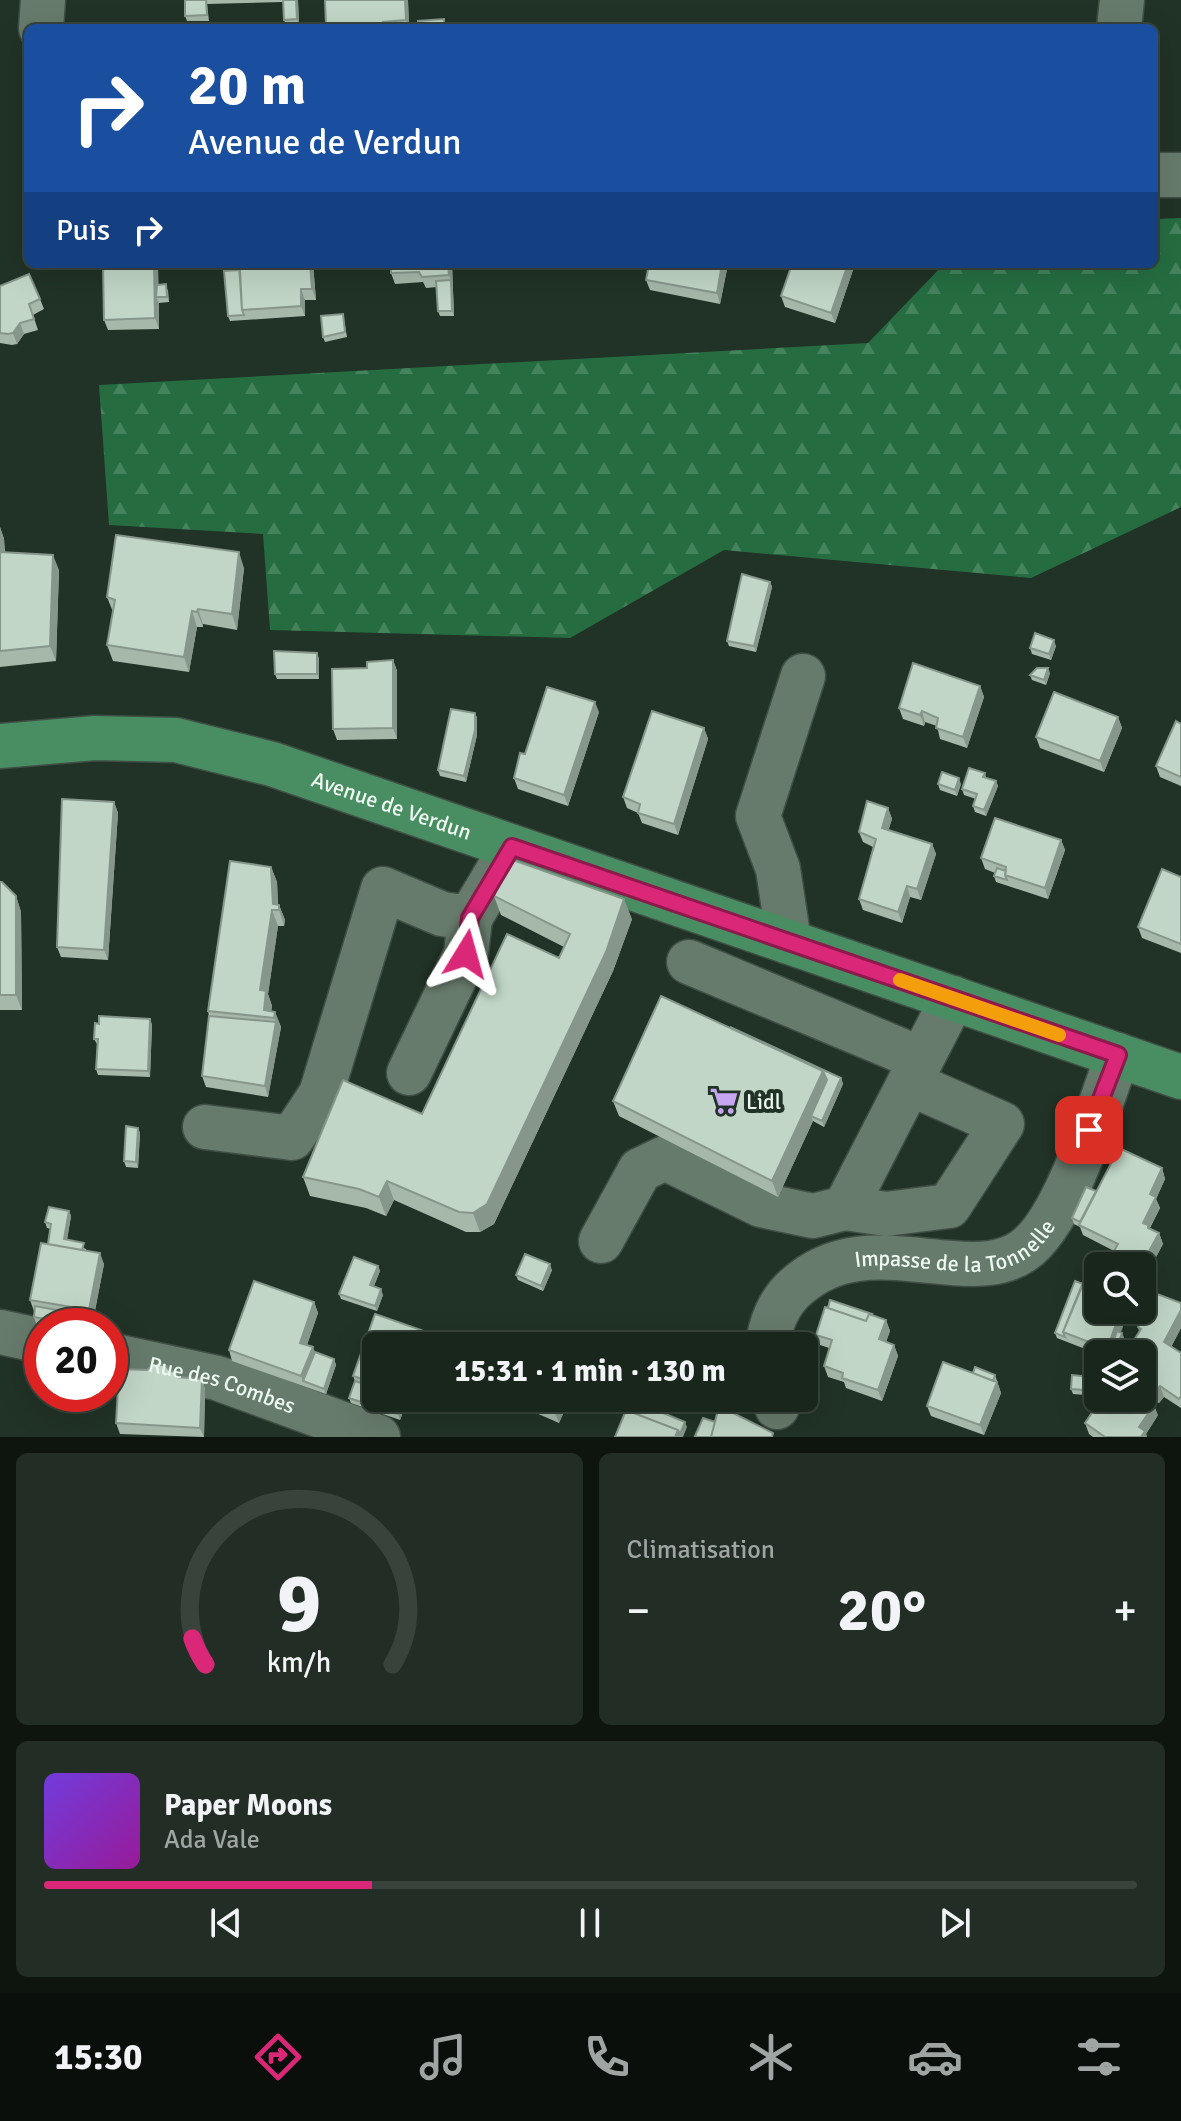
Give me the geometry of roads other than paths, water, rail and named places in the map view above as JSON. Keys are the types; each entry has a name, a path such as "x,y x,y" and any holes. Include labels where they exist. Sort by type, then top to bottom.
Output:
{"main road":[{"name":"Avenue de Verdun","path":"0,746 95,738 176,740 272,764 1181,1077"}],"street":[{"path":"41,24 43,0"},
{"path":"1119,24 1122,0"},
{"path":"1158,175 1181,175"},
{"path":"789,942 778,869 758,816 803,676"},
{"path":"409,1073 466,954 470,918 512,847"},
{"path":"205,1127 292,1138 321,1094 383,889 442,914 470,918"},
{"path":"601,1241 640,1170 665,1158 761,1205 813,1216 845,1208 886,1214 949,1206 1002,1124 915,1071 689,962"},
{"path":"845,1208 953,998"},
{"name":"Impasse de la Tonnelle","path":"770,1332 776,1312 788,1293 807,1277 838,1261 885,1258 977,1265 1008,1259 1026,1249 1046,1229 1060,1205 1118,1055"},
{"path":"0,1332 24,1337"},
{"name":"Rue des Combes","path":"128,1359 217,1378 378,1437"}],"place":[{"name":"Lidl","path":"724,1101"}]}
